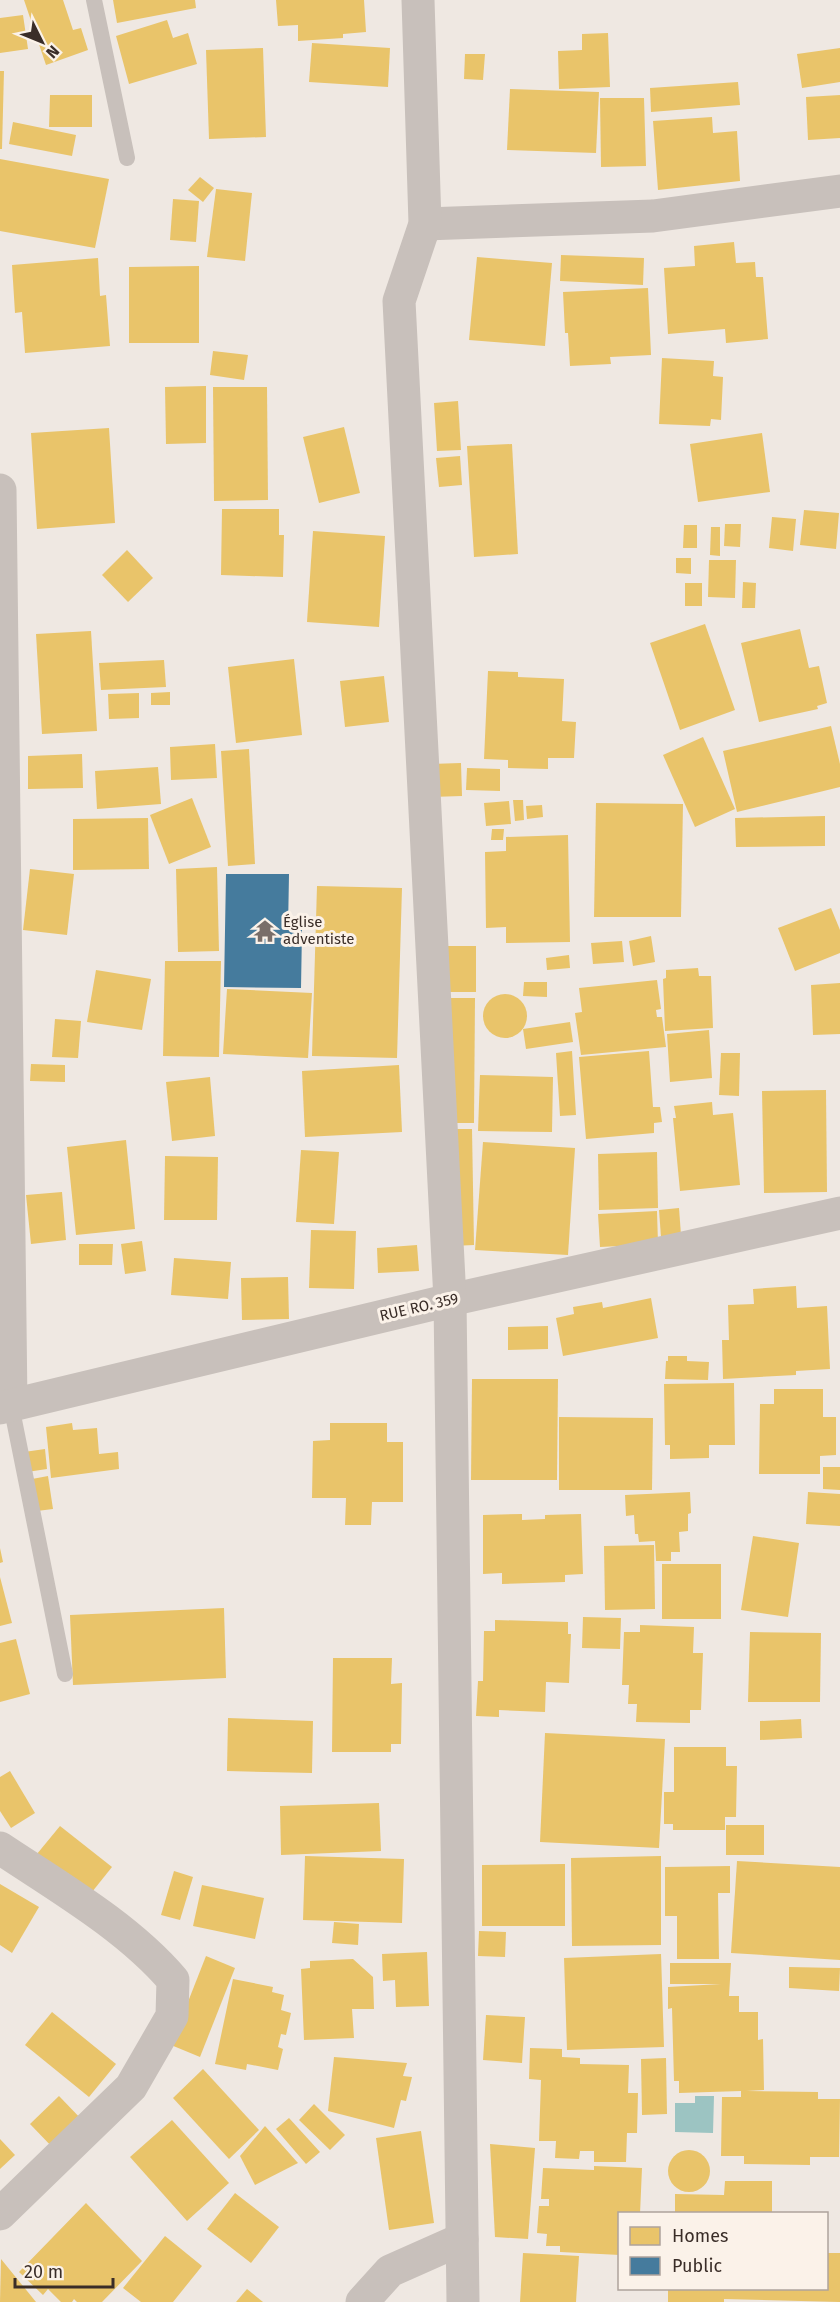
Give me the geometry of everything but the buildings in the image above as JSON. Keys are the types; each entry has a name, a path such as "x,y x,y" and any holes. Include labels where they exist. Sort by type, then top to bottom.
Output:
{"street":[{"path":"418,0 425,224 399,301 450,1299 464,2302"},
{"path":"425,224 653,216 840,191"},
{"path":"0,490 6,1406"},
{"name":"RUE RO. 359","path":"6,1406 450,1299 840,1213"},
{"path":"0,1848 82,1903 155,1959 173,1980 172,2016 131,2087 0,2214"},
{"path":"362,2302 390,2271 462,2239"}],"lane":[{"path":"94,0 127,158"},
{"path":"6,1406 65,1674"}],"water":[{"path":"695,2096 714,2096 713,2133 675,2132 675,2103 695,2103"}],"place":[{"name":"Église adventiste","path":"265,931"}]}
